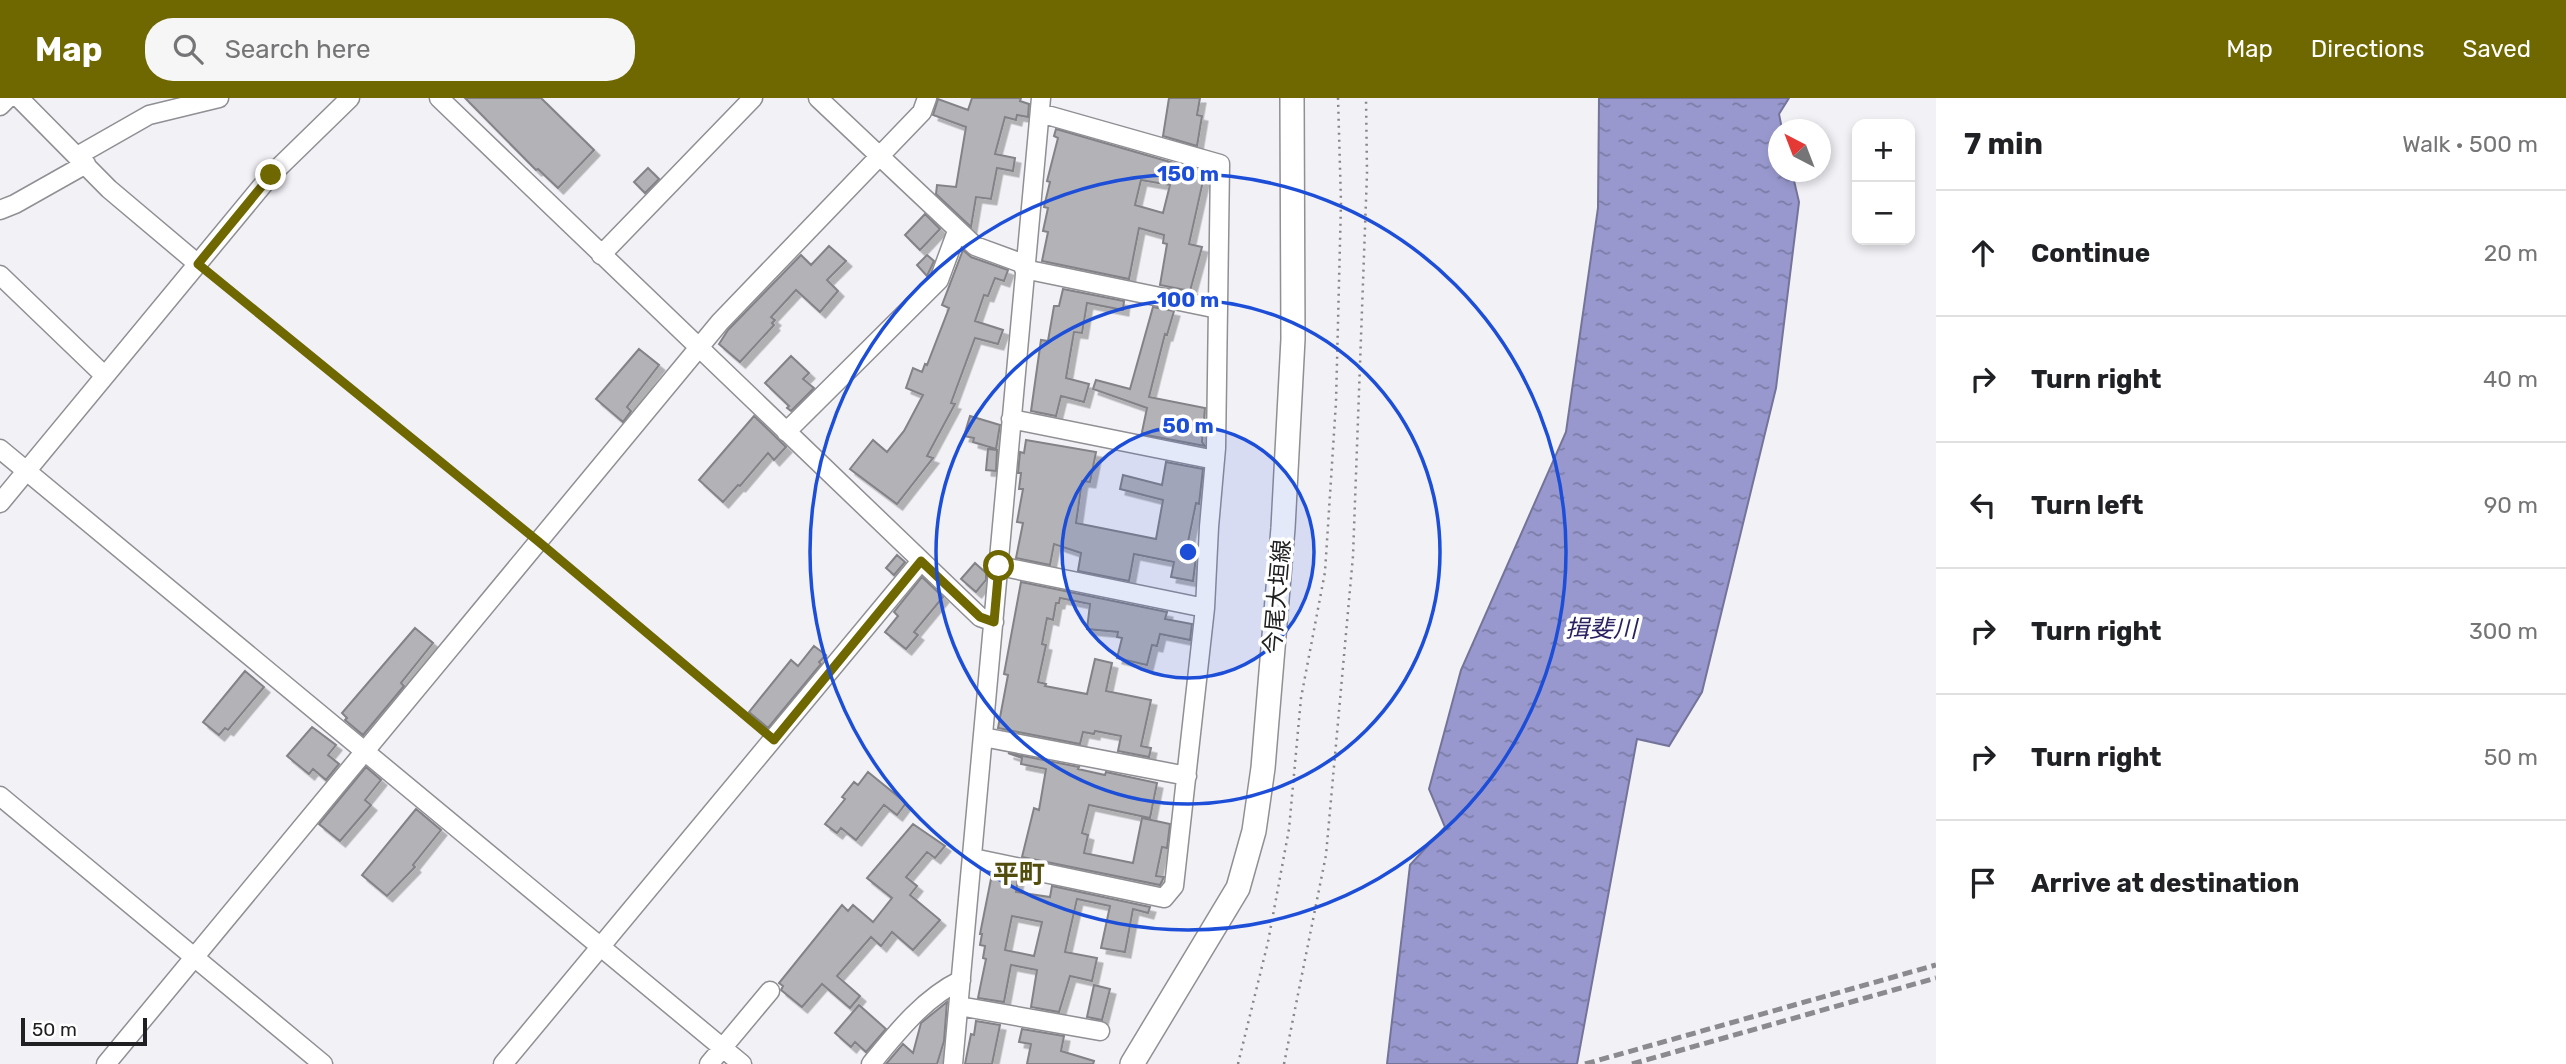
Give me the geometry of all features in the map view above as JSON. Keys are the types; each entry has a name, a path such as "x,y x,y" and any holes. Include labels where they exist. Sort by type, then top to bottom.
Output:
{"main road":[{"name":"今尾大垣線","path":"1132,1064 1238,888 1254,831 1263,768 1285,500 1293,339 1292,98"}],"street":[{"path":"0,106 8,98"},
{"path":"19,98 109,189 198,264"},
{"path":"0,210 15,204 149,115 219,98"},
{"path":"0,503 271,175 350,98"},
{"path":"439,98 980,617 994,622"},
{"path":"601,255 753,98"},
{"path":"818,98 975,246 1024,267 1218,309"},
{"path":"106,1064 720,322 922,112 927,98"},
{"path":"953,1064 1040,105 1220,164 1215,460 1205,608 1174,886 1164,898 973,858"},
{"path":"786,432 939,280 957,231"},
{"path":"0,275 106,376"},
{"path":"1011,419 1215,460"},
{"path":"0,449 742,1064"},
{"path":"503,1064 921,561"},
{"path":"999,566 1205,608"},
{"path":"984,737 1187,776"},
{"path":"0,796 323,1064"},
{"path":"871,1064 904,1024 943,989 961,980"},
{"path":"709,1064 770,991"},
{"path":"959,1006 1100,1031"}],"path":[{"path":"1238,1064 1268,942 1289,829 1301,698 1325,572 1336,402 1341,203 1338,98"},
{"path":"1284,1064 1326,855 1353,556 1367,173 1366,98"},
{"path":"198,264 539,542 774,740"}],"water":[{"name":"揖斐川","path":"1599,98 1789,98 1779,114 1780,119 1768,119 1768,182 1794,182 1799,202 1776,388 1702,692 1669,746 1637,739 1577,1064 1387,1064 1410,865 1445,827 1429,789 1461,670 1566,432 1598,208"}],"building":[{"path":"465,98 541,98 594,150 558,188 536,170"},
{"path":"972,98 1021,98 1020,101 1029,104 1028,117 1017,115 1016,120 1005,117 995,154 1015,158 1013,171 997,168 991,199 976,197 971,227 936,194 937,185 956,187 966,127 933,115 938,99 968,110"},
{"path":"1169,98 1200,98 1197,115 1202,116 1197,146 1163,136"},
{"path":"1056,129 1205,172 1189,244 1202,247 1190,291 1160,285 1167,244 1163,243 1164,235 1139,228 1129,279 1042,261 1048,232 1043,231 1048,208 1044,207 1050,182 1047,181 1058,138 1054,136","holes":["1141,180 1170,185 1163,213 1135,205"]},
{"path":"648,168 659,179 645,193 634,182"},
{"path":"925,214 940,229 920,250 905,235"},
{"path":"829,246 846,261 827,280 838,291 820,312 796,290 771,317 775,320 772,323 774,325 740,362 719,344 728,330 801,255 811,265"},
{"path":"963,250 971,257 1008,270 1004,281 995,278 988,296 984,295 975,321 1003,330 998,344 975,338 951,403 955,404 927,456 933,458 897,504 850,469 873,440 887,452 904,431 923,395 906,388 913,368 922,372 925,364 927,365 949,308 942,305"},
{"path":"927,255 934,261 927,276 917,265"},
{"path":"1063,289 1124,301 1123,310 1087,303 1082,333 1074,332 1066,378 1089,384 1084,402 1061,396 1056,416 1031,411 1041,340 1048,341 1054,306 1059,306"},
{"path":"1153,307 1174,311 1167,335 1165,334 1149,397 1205,408 1202,442 1205,446 1146,435 1142,432 1147,408 1093,389 1096,380 1130,389"},
{"path":"639,349 659,365 627,407 631,411 623,422 596,399"},
{"path":"791,356 809,373 803,379 814,388 791,411 765,383"},
{"path":"754,416 786,447 774,460 768,453 723,502 699,480"},
{"path":"970,416 1000,425 996,449 973,442 974,438 964,436"},
{"path":"1026,440 1096,452 1090,482 1082,481 1076,523 1156,539 1163,500 1120,489 1123,475 1162,485 1166,462 1203,469 1199,504 1196,503 1187,547 1197,549 1193,581 1171,577 1174,562 1134,554 1129,581 1078,571 1081,553 1054,544 1050,565 1016,558 1023,523 1017,522 1023,489 1019,489 1021,473 1018,473 1020,452 1024,453"},
{"path":"988,449 997,450 996,471 986,470"},
{"path":"897,555 905,562 894,575 886,568"},
{"path":"975,563 986,573 986,580 976,592 961,579"},
{"path":"922,577 943,597 914,632 918,635 906,649 885,632 898,616 894,612"},
{"path":"1021,582 1167,612 1165,619 1192,624 1190,640 1160,634 1157,646 1152,645 1147,665 1117,658 1122,638 1117,637 1118,632 1087,629 1090,604 1060,598 1059,603 1056,603 1053,620 1047,618 1042,644 1046,645 1038,682 1046,684 1045,686 1087,694 1095,659 1112,663 1106,691 1151,700 1141,746 1151,748 1149,757 1118,751 1121,736 1095,731 1094,734 1083,732 1080,744 998,728 1008,675 1004,674"},
{"path":"415,628 433,643 401,683 404,686 363,735 345,720 347,718 342,713"},
{"path":"814,646 826,655 819,662 821,664 768,728 749,712 791,660 798,666"},
{"path":"245,671 264,687 228,730 225,728 219,735 203,722"},
{"path":"312,727 336,745 328,755 339,764 326,780 313,769 309,774 287,756"},
{"path":"1008,753 1105,775 1106,772 1157,783 1150,818 1089,805 1082,833 1088,835 1084,853 1133,863 1142,818 1170,824 1167,848 1162,847 1156,876 1164,877 1160,885 1022,857 1034,808 1039,810 1046,769 1021,764 1022,758"},
{"path":"366,767 381,780 365,800 371,805 340,841 319,824"},
{"path":"868,772 906,803 897,815 884,805 856,840 841,828 837,833 825,824 845,799 842,797 854,782 858,785"},
{"path":"416,809 441,830 413,865 415,867 387,896 362,875"},
{"path":"913,824 945,846 935,858 927,852 906,877 917,886 910,895 940,920 913,950 892,932 881,946 871,937 837,976 860,996 850,1008 822,984 802,1007 781,990 783,986 779,983 842,905 848,911 853,905 873,922 892,898 867,878"},
{"path":"992,874 1018,879 1016,892 1050,897 1052,886 1150,907 1148,913 1133,909 1125,952 1101,948 1110,906 1077,899 1065,952 1097,958 1092,981 1070,976 1059,1012 1031,1007 1037,970 1011,965 1004,1002 978,998 986,959 983,958 985,946 980,945","holes":["1012,916 1042,922 1034,956 1005,950"]},
{"path":"1094,985 1110,989 1102,1020 1087,1017"},
{"path":"947,1002 944,1041 937,1064 886,1064 903,1044 913,1053 921,1023"},
{"path":"859,1005 886,1029 866,1052 855,1042 851,1047 835,1033"},
{"path":"976,1021 1000,1025 992,1064 965,1064"},
{"path":"1022,1029 1064,1036 1061,1051 1094,1061 1093,1064 1027,1064 1031,1044 1019,1042"}],"railway":[{"path":"1585,1064 1936,965"},
{"path":"1632,1064 1936,978"}],"district":[{"name":"平町","path":"1019,874"}],"route":[{"path":"271,175 198,264 539,542 774,740 921,561 980,617 994,622 999,566"}]}
